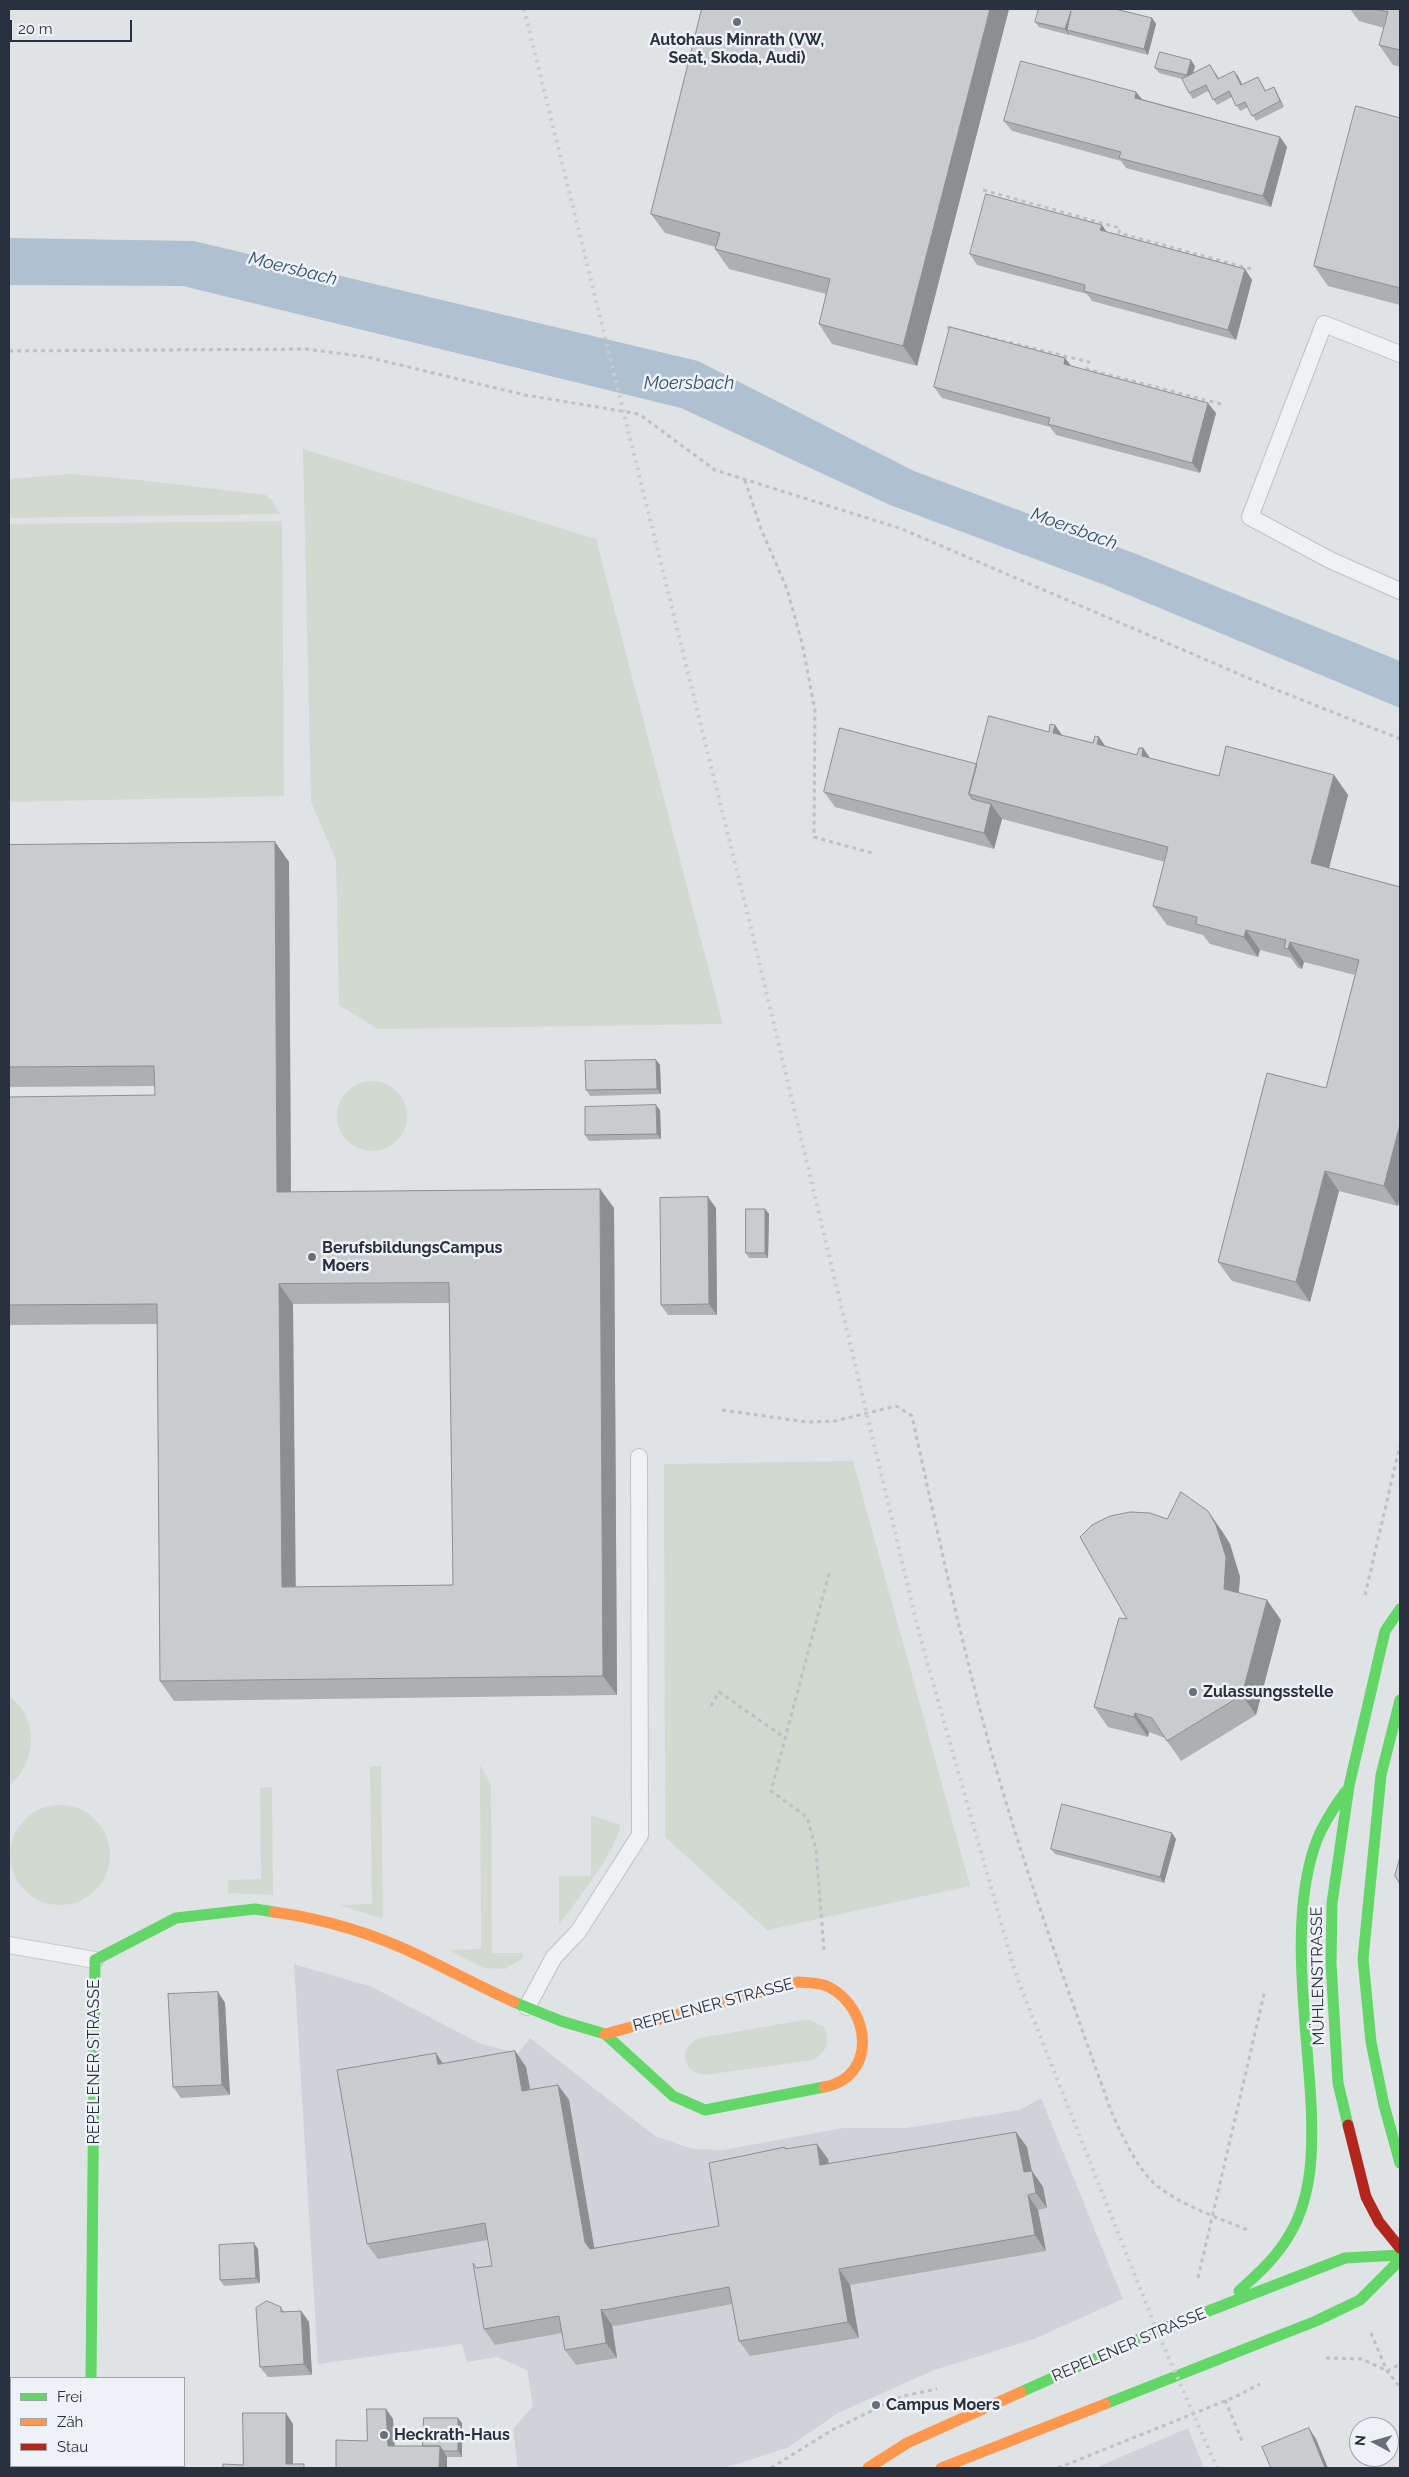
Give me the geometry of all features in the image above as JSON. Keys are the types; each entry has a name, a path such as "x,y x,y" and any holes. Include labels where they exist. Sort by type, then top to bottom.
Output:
{"main road":[{"name":"MÜHLENSTRASSE","path":"1400,1609 1385,1631 1349,1786 1332,1903 1331,1963 1338,2083 1366,2197 1379,2222 1400,2248"},
{"path":"1400,1700 1381,1775 1363,1959 1371,2042 1384,2105 1400,2163"},
{"path":"1215,2308 1260,2276 1292,2233 1308,2188 1313,2133 1304,2010 1302,1940 1312,1858 1324,1823 1349,1786"},
{"name":"REPELENER STRASSE","path":"92,2377 95,1960 176,1918 255,1909 317,1918 367,1934 421,1956 484,1989 561,2021 605,2034 673,2096 705,2110 836,2085 854,2073 862,2053 863,2027 849,2002 827,1986 798,1982 605,2034"},
{"name":"REPELENER STRASSE","path":"868,2468 908,2443 1157,2331 1345,2258 1400,2254"},
{"path":"940,2468 1316,2321 1360,2300 1400,2260"}],"lane":[{"path":"1400,354 1324,324 1250,518 1330,560 1400,591"},
{"path":"527,2007 554,1957 578,1932 640,1835 639,1457"},
{"path":"9,1945 95,1960"}],"path":[{"path":"983,190 1120,228 1119,233 1251,268"},
{"path":"947,326 1089,362 1087,369 1221,404"},
{"path":"9,351 306,349 367,357 525,395 639,414 715,470 902,529 1267,686 1400,739"},
{"path":"744,480 760,529 787,589 802,643 815,710 814,837 872,853"},
{"path":"722,1410 807,1422 835,1421 896,1406 912,1416 947,1576 982,1719 1025,1863 1113,2116 1132,2153 1148,2177 1168,2194 1250,2231"},
{"path":"827,1986 816,1849 807,1817 771,1791 830,1570"},
{"path":"710,1706 719,1692 785,1738"},
{"path":"1197,2283 1266,1985"},
{"path":"1321,2359 1329,2357 1362,2359 1387,2371 1400,2387"},
{"path":"1387,2371 1400,2364"},
{"path":"1058,2468 1262,2383"},
{"path":"1225,2400 1243,2443"}],"shaded area":[{"path":"303,449 596,539 723,1024 378,1029 339,1005 336,860 311,802"},
{"path":"71,474 266,495 271,499 280,514 9,518 9,479"},
{"path":"282,521 284,796 9,802 9,524"},
{"path":"379,1081 392,1087 401,1096 405,1102 407,1116 405,1130 397,1141 386,1149 365,1151 358,1149 347,1141 339,1130 337,1109 339,1102 347,1091 358,1083"},
{"path":"853,1461 970,1886 767,1930 665,1837 664,1464"},
{"path":"9,1696 19,1705 26,1716 30,1728 31,1741 25,1765 9,1786"},
{"path":"480,1765 491,1785 492,1953 523,1953 523,1958 505,1969 484,1968 449,1950 481,1949"},
{"path":"381,1766 383,1919 339,1905 372,1904 370,1767"},
{"path":"272,1787 273,1895 228,1893 228,1880 261,1879 260,1788"},
{"path":"60,1805 79,1809 95,1820 106,1836 110,1855 106,1874 95,1890 79,1901 60,1905 41,1901 25,1890 14,1874 10,1855 14,1836 25,1820 41,1809"},
{"path":"591,1815 620,1825 617,1836 604,1862 559,1925 559,1876 591,1876"},
{"path":"294,1964 372,1987 481,2044 518,2053 530,2038 655,2136 693,2149 723,2150 843,2128 906,2128 1020,2110 1041,2098 1123,2299 1034,2339 934,2370 838,2413 787,2448 724,2468 518,2468 513,2429 533,2406 527,2370 497,2357 467,2362 462,2344 318,2364"},
{"path":"810,2020 824,2027 826,2032 827,2042 825,2050 813,2060 705,2075 691,2070 687,2065 685,2053 693,2042 700,2038"},
{"path":"1188,2428 1204,2468 1095,2468"}],"water":[{"name":"Moersbach","path":"9,238 194,241 698,361 914,471 1139,555 1400,661 1400,708 1102,584 890,505 681,408 183,286 9,285"}],"building":[{"path":"702,9 990,9 903,346 819,324 830,279 715,249 720,233 651,214"},
{"path":"1039,9 1115,9 1152,18 1144,49 1067,30 1071,11 1065,29 1035,22"},
{"path":"1373,9 1400,9 1400,50 1379,45 1388,12"},
{"path":"1160,52 1191,60 1187,75 1155,68"},
{"path":"1021,61 1136,92 1135,98 1280,137 1263,196 1119,158 1121,152 1004,121"},
{"path":"1210,65 1218,79 1234,71 1241,85 1258,77 1265,91 1274,87 1280,101 1252,116 1245,102 1236,106 1229,91 1213,100 1206,85 1189,93 1182,79"},
{"path":"1356,106 1400,118 1400,288 1314,266"},
{"path":"986,194 1102,225 1100,230 1245,269 1228,330 1084,291 1085,285 970,254"},
{"path":"950,327 1065,358 1064,364 1208,403 1192,463 1048,424 1050,418 934,387"},
{"path":"989,716 1049,732 1050,724 1055,725 1053,733 1093,743 1095,736 1099,737 1097,744 1137,755 1139,748 1143,748 1142,756 1219,776 1226,746 1334,775 1311,863 1400,887 1400,1124 1384,1186 1325,1171 1296,1282 1218,1262 1267,1073 1326,1088 1359,960 1290,942 1288,949 1284,948 1286,940 1246,930 1244,937 1196,924 1197,917 1153,906 1168,847 969,794"},
{"path":"840,728 977,764 969,794 972,799 991,804 984,833 824,792"},
{"name":"BerufsbildungsCampus Moers","path":"275,842 277,1192 600,1189 603,1676 160,1681 157,1304 9,1305 9,1097 155,1095 154,1066 9,1067 9,845","holes":["449,1283 453,1585 282,1587 279,1284"]},
{"path":"656,1060 657,1089 586,1090 585,1061"},
{"path":"656,1105 657,1134 585,1135 585,1107"},
{"path":"708,1197 709,1304 661,1305 660,1198"},
{"path":"746,1209 765,1209 765,1253 746,1253"},
{"path":"1181,1492 1208,1511 1216,1525 1226,1557 1224,1589 1267,1600 1242,1695 1167,1741 1152,1718 1135,1713 1134,1717 1094,1707 1119,1618 1127,1619 1080,1537 1092,1525 1110,1516 1130,1512 1150,1513 1167,1519"},
{"path":"1062,1804 1172,1833 1160,1877 1051,1849"},
{"path":"1400,1857 1400,1884 1395,1876"},
{"path":"218,1992 222,2085 173,2087 168,1994"},
{"path":"515,2051 522,2091 558,2085 585,2242 590,2249 719,2226 709,2163 785,2147 785,2149 817,2144 820,2165 1016,2132 1024,2172 1032,2171 1036,2193 1028,2195 1035,2235 839,2269 848,2322 739,2341 729,2287 601,2309 606,2343 565,2350 559,2316 484,2329 473,2263 476,2268 492,2266 485,2223 367,2244 337,2070 436,2053 438,2064"},
{"path":"254,2243 256,2278 220,2280 219,2245"},
{"path":"267,2301 281,2307 281,2312 301,2311 304,2364 260,2367 256,2308"},
{"path":"367,2409 386,2409 388,2446 440,2446 439,2468 336,2468 336,2440 367,2441"},
{"path":"243,2413 286,2413 286,2464 304,2464 304,2468 223,2468 223,2464 243,2465"},
{"path":"424,2418 458,2418 458,2451 443,2451 440,2446 423,2446"},
{"path":"1309,2428 1325,2468 1271,2468 1262,2447"}],"railway":[{"path":"524,9 752,932 920,1637 1016,1975 1157,2331 1217,2468"}],"traffic: fast":[{"path":"1348,2125 1338,2083 1331,1963 1332,1903 1349,1786 1385,1631 1400,1609"},
{"path":"1400,1700 1381,1775 1363,1959 1371,2042 1384,2105 1400,2163"},
{"path":"1239,2291 1268,2264 1286,2241 1298,2217 1308,2186 1312,2119 1303,2005 1301,1935 1303,1902 1308,1870 1317,1840 1330,1814 1346,1791"},
{"path":"91,2377 95,1960 176,1918 255,1909 274,1912"},
{"path":"514,2002 561,2021 605,2034 673,2096 705,2110 824,2087"},
{"path":"1021,2392 1157,2331 1345,2258 1400,2255"},
{"path":"1105,2404 1316,2321 1360,2300 1400,2260"}],"traffic: slow":[{"path":"274,1912 331,1923 368,1934 422,1957 514,2002"},
{"path":"605,2034 798,1982 822,1984 843,1997 854,2010 860,2026 862,2042 860,2057 853,2070 841,2081 824,2087"},
{"path":"868,2468 907,2443 1021,2392"},
{"path":"941,2468 1105,2404"}],"traffic: jam":[{"path":"1348,2125 1366,2197 1379,2222 1400,2248"}],"place":[{"name":"Autohaus Minrath (VW, Seat, Skoda, Audi)","path":"737,22"},
{"name":"BerufsbildungsCampus Moers","path":"312,1257"},
{"name":"Zulassungsstelle","path":"1193,1692"},
{"name":"Campus Moers","path":"876,2405"},
{"name":"Heckrath-Haus","path":"384,2435"}]}
